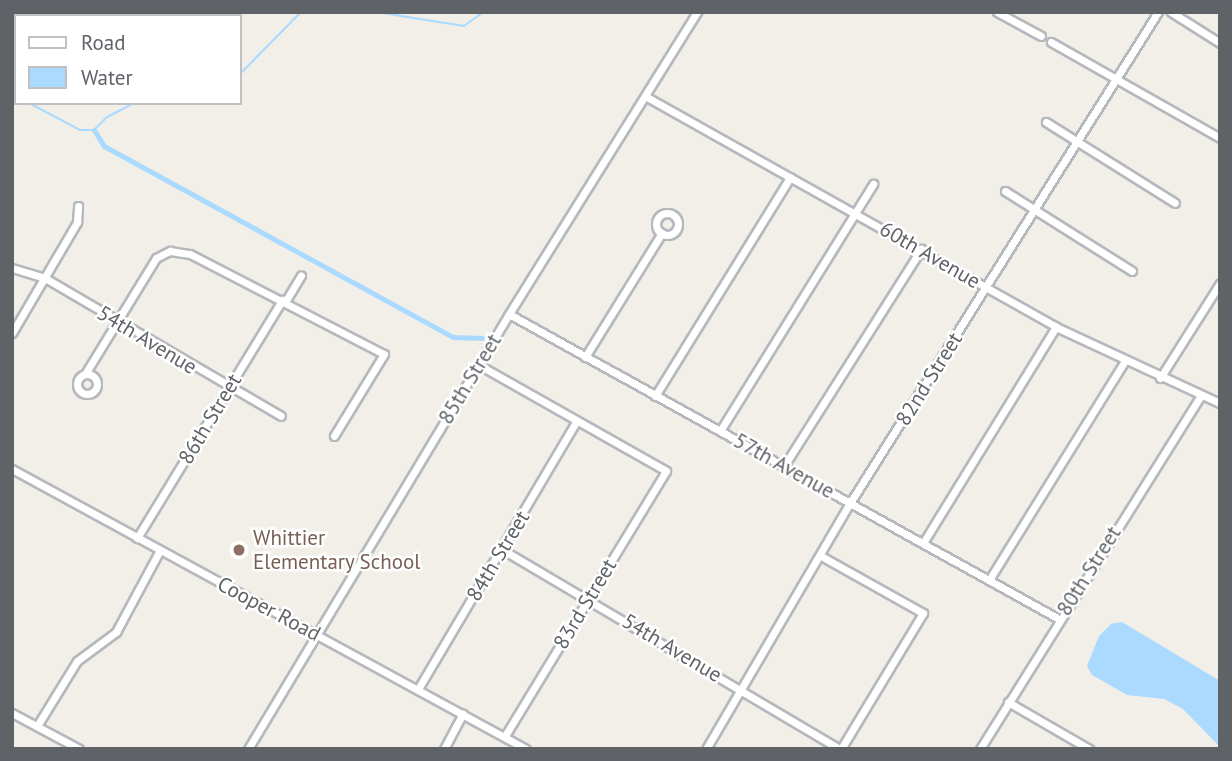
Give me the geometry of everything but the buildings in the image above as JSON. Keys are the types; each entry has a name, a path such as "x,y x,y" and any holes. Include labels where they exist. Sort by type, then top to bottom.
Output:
{"street":[{"name":"85th Street","path":"248,749 509,314 697,12"},
{"path":"997,12 1041,36"},
{"name":"82nd Street","path":"706,749 850,503 1037,209 1158,12"},
{"path":"1171,12 1220,43"},
{"path":"1051,41 1118,77 1220,138"},
{"name":"60th Avenue","path":"645,96 1056,327 1160,378 1220,403"},
{"path":"1046,121 1076,143 1175,203"},
{"path":"655,396 790,177"},
{"path":"720,431 873,184"},
{"path":"1004,191 1037,209 1132,271"},
{"path":"12,333 77,222 78,206"},
{"path":"585,357 662,233"},
{"path":"783,466 920,249"},
{"path":"85,374 115,320 156,258 170,251 190,254 384,354 334,436"},
{"name":"54th Avenue","path":"12,268 45,278 228,389 281,416"},
{"name":"86th Street","path":"137,538 301,275"},
{"path":"1160,378 1220,283"},
{"name":"57th Avenue","path":"509,314 1059,619"},
{"path":"923,543 1056,327"},
{"path":"989,580 1125,361"},
{"path":"479,365 576,422"},
{"name":"80th Street","path":"980,749 1201,395"},
{"name":"83rd Street","path":"504,737 666,471 576,422"},
{"name":"84th Street","path":"418,689 503,550 576,422"},
{"name":"Cooper Road","path":"12,469 526,749"},
{"path":"37,726 77,661 116,632 160,550"},
{"name":"54th Avenue","path":"503,550 840,749"},
{"path":"821,556 923,613 840,749"},
{"path":"1009,702 1088,749"},
{"path":"12,713 79,749"},
{"path":"444,749 463,714"},
{"path":"1070,749 1075,741"}],"water":[{"path":"1122,622 1220,681 1220,747 1183,709 1164,699 1127,695 1092,675 1087,666 1099,636 1111,624"}],"waterway":[{"path":"242,72 301,12"},
{"path":"376,12 464,26 483,12"},
{"path":"33,105 80,130 94,130 107,117 131,105"},
{"path":"94,130 104,146 453,337 482,338"}],"place":[{"name":"Whittier Elementary School","path":"239,550"}]}
